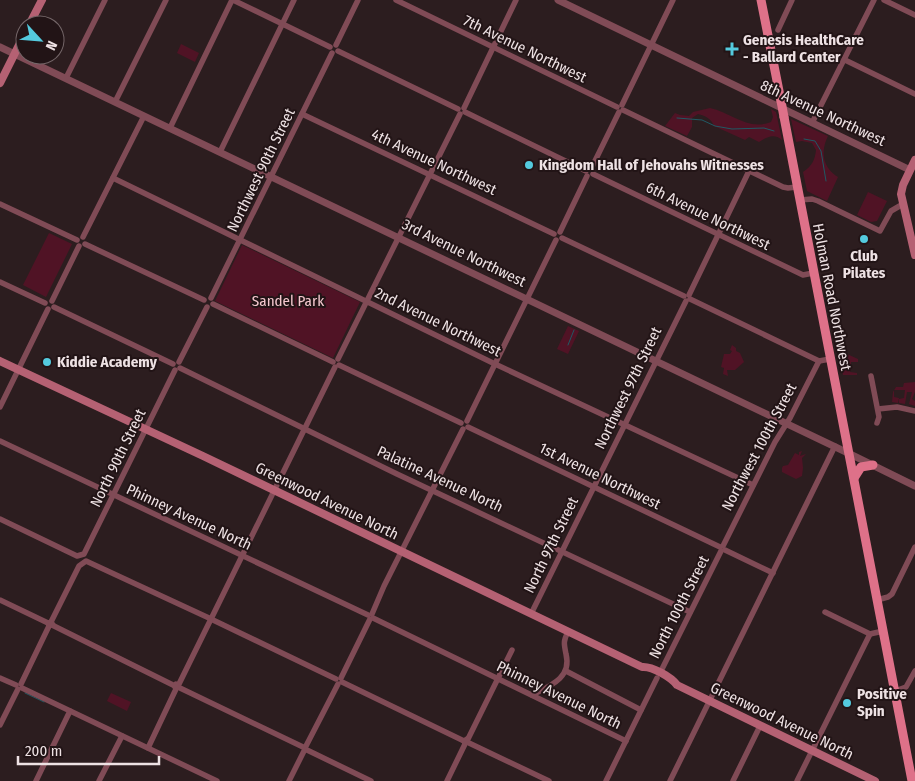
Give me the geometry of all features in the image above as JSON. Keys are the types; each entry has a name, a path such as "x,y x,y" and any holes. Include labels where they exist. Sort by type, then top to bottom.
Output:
{"main road":[{"path":"34,15 42,0"},
{"name":"Holman Road Northwest","path":"761,0 894,691 913,773 912,781"},
{"path":"0,84 15,53"},
{"path":"915,160 912,171 902,190 903,204 915,255"},
{"name":"Greenwood Avenue North","path":"0,361 642,667 647,667 658,675 674,680 678,685 811,750 861,778 876,781"},
{"path":"854,478 861,467 873,464"},
{"path":"904,781 913,773"}],"street":[{"path":"66,78 105,0"},
{"path":"115,102 166,0"},
{"path":"170,128 232,0"},
{"name":"6th Avenue Northwest","path":"232,0 803,275 814,273"},
{"path":"220,152 294,0"},
{"name":"Northwest 90th Street","path":"210,303 358,0"},
{"name":"7th Avenue Northwest","path":"396,0 785,188 797,187"},
{"path":"148,748 516,0"},
{"name":"8th Avenue Northwest","path":"558,0 912,171"},
{"path":"289,781 673,0"},
{"path":"778,30 792,0"},
{"path":"812,123 875,0"},
{"path":"884,0 915,15"},
{"name":"3rd Avenue Northwest","path":"0,46 15,53"},
{"path":"844,60 915,94"},
{"name":"3rd Avenue Northwest","path":"39,65 873,464 915,486"},
{"name":"4th Avenue Northwest","path":"302,114 819,361"},
{"path":"0,406 144,116"},
{"name":"Northwest 97th Street","path":"593,486 749,171"},
{"name":"2nd Avenue Northwest","path":"113,178 495,364 753,485"},
{"path":"800,200 812,199 818,201 880,231 891,211 898,205 903,204"},
{"path":"0,204 204,300 203,303 210,303"},
{"name":"Palatine Avenue North","path":"0,282 305,428 396,474 690,612"},
{"name":"1st Avenue Northwest","path":"210,303 773,573"},
{"name":"North 90th Street","path":"0,725 210,303"},
{"path":"819,361 830,359"},
{"name":"Northwest 100th Street","path":"722,548 775,442 819,361"},
{"path":"871,376 878,409 879,417 877,423"},
{"path":"878,409 897,407 915,411"},
{"name":"Phinney Avenue North","path":"0,441 371,617 626,741"},
{"path":"670,781 835,446"},
{"name":"North 97th Street","path":"531,614 593,486"},
{"path":"0,519 549,781"},
{"path":"877,600 892,594 915,547"},
{"name":"North 100th Street","path":"606,781 722,548"},
{"path":"0,600 371,781"},
{"path":"825,612 870,634 883,631"},
{"path":"532,695 556,683 566,671 568,660 564,642 568,632"},
{"path":"796,781 870,634"},
{"path":"447,781 499,680 512,650"},
{"path":"566,671 641,710"},
{"path":"894,691 906,687 915,671"},
{"path":"0,678 212,780"},
{"path":"36,781 70,711"},
{"path":"734,781 760,726"},
{"path":"99,781 122,736"}],"green space":[{"path":"181,44 199,53 195,62 177,53"},
{"path":"710,108 747,123 755,124 771,122 773,117 771,109 776,112 782,140 773,136 759,142 749,137 745,140 714,126 709,119 698,114 692,118 692,127 687,136 665,126 675,113 689,116 693,112"},
{"path":"791,119 828,136 824,148 824,159 829,169 838,177 827,201 807,191 803,172 813,162 816,150 812,143 796,142"},
{"path":"868,192 887,201 877,221 871,222 857,215"},
{"path":"49,233 72,244 46,297 23,285"},
{"name":"Sandel Park","path":"242,245 360,302 333,358 215,301"},
{"path":"568,326 579,331 568,354 557,349"},
{"path":"732,345 740,353 744,362 735,370 727,370 728,376 723,374 724,368 721,367 724,354 730,354"},
{"path":"847,354 858,359 858,362 851,362 850,372 857,373 857,375 843,375 841,366"},
{"path":"915,382 915,392 912,399 915,401 915,406 909,404 912,392 907,392 905,404 899,403 899,399 904,398 905,390 894,390 896,387 903,387 904,383"},
{"path":"894,390 894,397 899,398 898,403 892,402"},
{"path":"802,451 800,456 806,454 802,458 802,476 796,479 782,472 783,466 788,465 795,453 799,455 799,452"},
{"path":"111,693 131,702 127,711 107,701"}],"waterway":[{"path":"677,118 702,120 715,126 732,129 764,128 774,131"},
{"path":"804,139 815,141 821,151 826,181"},
{"path":"568,345 574,330"},
{"path":"25,693 44,702"}],"place":[{"name":"Genesis HealthCare - Ballard Center","path":"732,49"},
{"name":"Kingdom Hall of Jehovahs Witnesses","path":"529,165"},
{"name":"Club Pilates","path":"864,239"},
{"name":"Kiddie Academy","path":"47,362"},
{"name":"Positive Spin","path":"847,703"}]}
